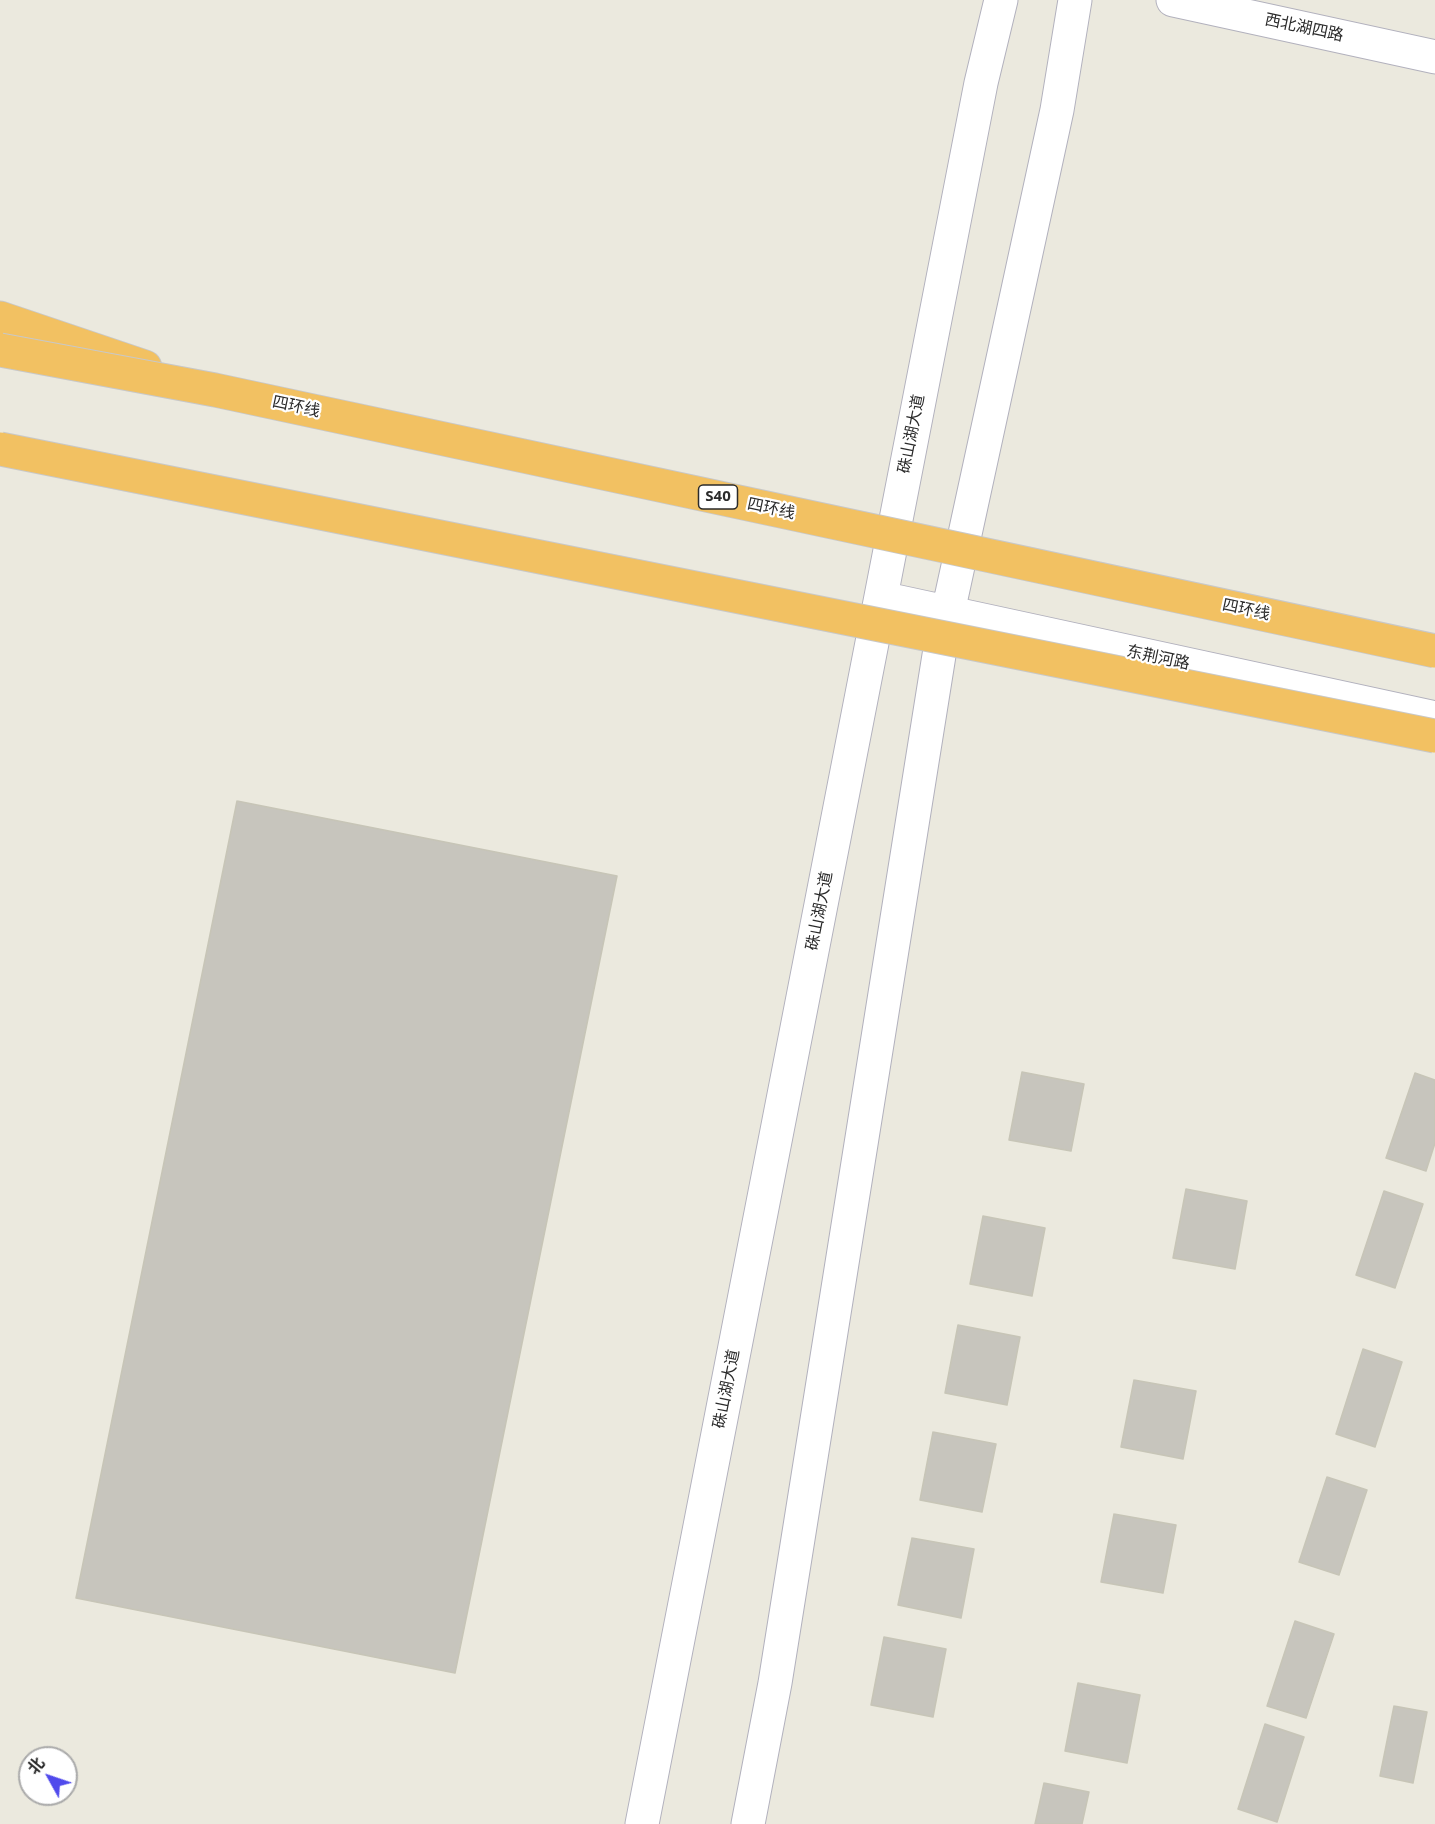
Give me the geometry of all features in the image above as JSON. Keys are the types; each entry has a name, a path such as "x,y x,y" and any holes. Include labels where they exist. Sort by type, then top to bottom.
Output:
{"highway":[{"path":"0,318 215,390"},
{"name":"四环线","path":"0,350 215,390 1435,651"},
{"path":"0,449 1435,736"}],"main road":[{"name":"硃山湖大道","path":"642,1824 981,83 1002,0"},
{"path":"748,1824 777,1671 940,648 1057,110 1076,0"},
{"name":"西北湖四路","path":"1173,0 1435,57"},
{"name":"东荆河路","path":"881,598 1435,718"}],"building":[{"path":"237,801 617,876 455,1673 76,1598"},
{"path":"1022,1072 1084,1084 1071,1151 1009,1140"},
{"path":"1415,1073 1435,1080 1435,1143 1426,1171 1386,1158"},
{"path":"1186,1189 1247,1201 1235,1269 1173,1258"},
{"path":"1384,1191 1423,1204 1395,1288 1356,1275"},
{"path":"983,1216 1045,1228 1032,1296 970,1284"},
{"path":"958,1325 1020,1337 1007,1405 945,1393"},
{"path":"1363,1349 1402,1362 1375,1447 1336,1434"},
{"path":"1134,1380 1196,1391 1183,1459 1121,1447"},
{"path":"933,1432 996,1444 982,1512 920,1500"},
{"path":"1327,1477 1367,1490 1339,1575 1299,1562"},
{"path":"1114,1514 1176,1525 1163,1593 1101,1582"},
{"path":"912,1538 974,1549 961,1618 898,1605"},
{"path":"1295,1621 1334,1634 1306,1718 1267,1706"},
{"path":"884,1637 946,1649 933,1717 871,1705"},
{"path":"1078,1683 1140,1695 1127,1763 1065,1751"},
{"path":"1394,1706 1427,1712 1413,1783 1380,1776"},
{"path":"1265,1724 1304,1737 1277,1822 1238,1809"},
{"path":"1044,1783 1089,1792 1082,1824 1035,1824"}]}
